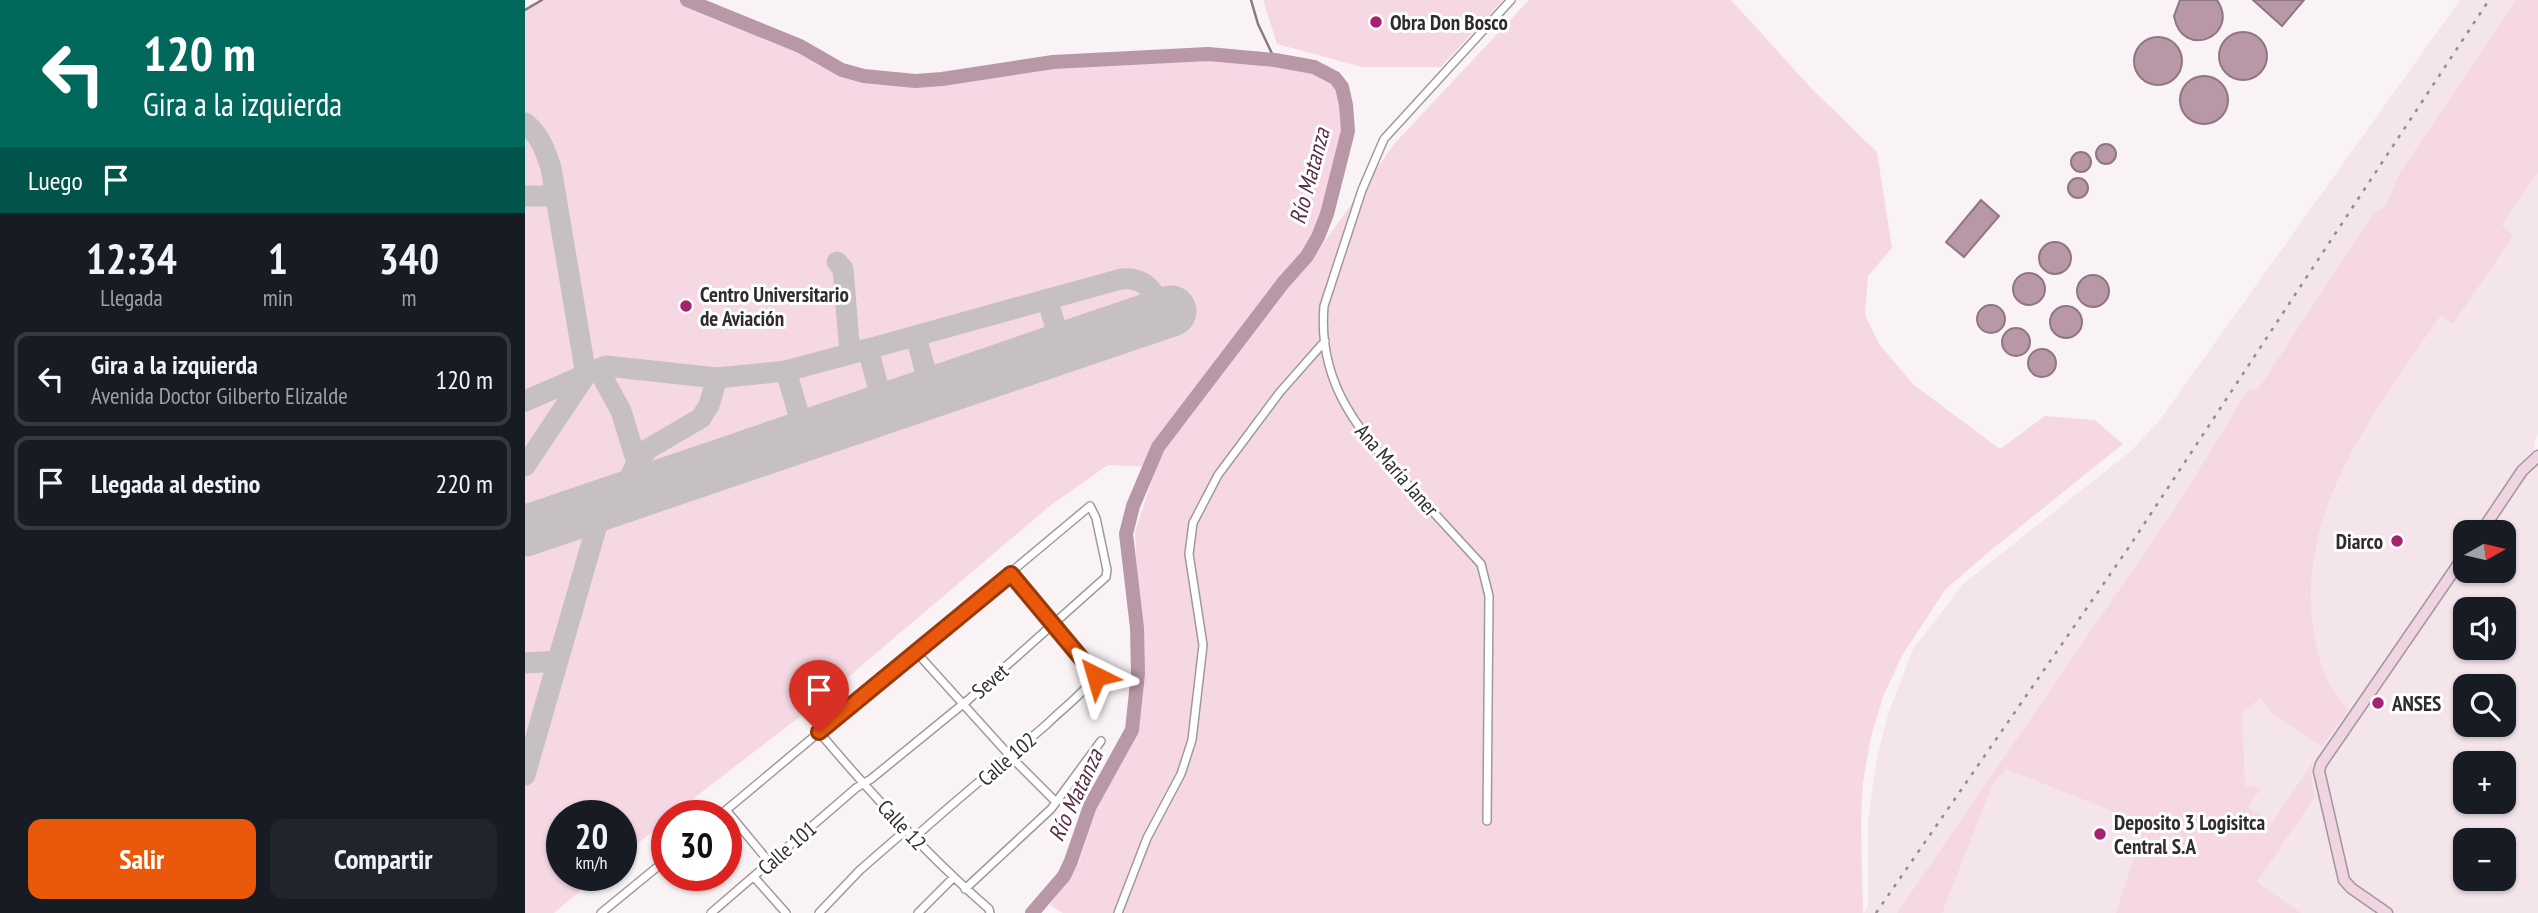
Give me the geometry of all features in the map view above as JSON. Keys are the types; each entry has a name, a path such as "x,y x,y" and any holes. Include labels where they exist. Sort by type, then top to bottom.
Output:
{"street":[{"name":"Ana María Janer","path":"1487,821 1489,596 1481,564 1369,442 1350,416 1328,368 1324,306 1362,190 1384,139 1511,0"},
{"path":"1118,913 1147,838 1181,774 1192,740 1203,645 1189,554 1193,523 1218,475 1280,392 1325,341"},
{"path":"2489,520 2522,471 2538,456"},
{"name":"Sevet","path":"863,784 962,704 1106,577 1107,570 1096,519 1090,506 1011,574"},
{"path":"2387,913 2344,880 2319,771 2321,764 2453,572"},
{"path":"738,800 1011,574 1054,625"},
{"name":"Calle 102","path":"914,838 935,817 1010,756 1096,676 1054,625"},
{"path":"916,652 1010,756 1056,802"},
{"name":"Calle 12","path":"819,732 906,830 953,878 989,909 990,913"},
{"path":"965,888 1056,802 1101,741"},
{"name":"Calle 101","path":"711,913 863,784"},
{"path":"819,913 860,870 906,830"},
{"path":"742,834 770,863"},
{"path":"602,913 651,872"},
{"path":"754,877 786,913"},
{"path":"918,913 953,878"}],"shaded area":[{"name":"Centro Universitario de Aviación","path":"542,0 687,0 800,46 842,70 864,76 915,81 1053,62 1192,54 1275,60 1314,67 1335,78 1342,87 1348,131 1327,214 1307,256 1283,283 1158,447 1151,467 1108,465 1051,505 815,705 692,800 651,800 651,833 637,844 637,800 546,800 546,891 580,891 554,913 525,913 525,10"},
{"name":"Obra Don Bosco","path":"1263,0 1503,0 1441,67 1362,67 1277,44"},
{"path":"1529,0 1731,0 1812,89 1877,152 1892,248 1868,276 1865,315 1879,344 1914,385 2000,449 2045,416 2095,420 2123,444 1945,590 1903,654 1884,694 1871,737 1863,782 1863,913 1063,913 1050,905 1079,862 1099,802 1135,733 1141,674 1135,532 1161,451 1313,258 1394,144"},
{"path":"2180,0 2217,0 2222,13 2222,24 2216,33 2197,40 2187,38 2179,30 2174,16"},
{"path":"2253,0 2304,0 2282,26"},
{"path":"2460,0 2538,0 2538,435 2534,441 2535,460 2538,462 2538,913 1863,913 1868,906 1868,821 1876,763 1888,714 1913,649 1963,584 2131,451 2159,421"},
{"path":"2516,0 2538,0 2538,172 2502,225 2513,236 2453,324 2441,315 2368,423 2330,500 2317,541 2311,583 2313,627 2326,678 2348,710 2322,747 2273,714 2260,698 2242,713 2245,786 2261,788 2248,807 2272,823 2313,762 2311,771 2314,798 2257,882 2301,913 2116,913 2145,824 2006,769 1992,786 1942,913 1897,913 2176,507 2249,389 2257,391 2373,214 2386,206 2399,174"},
{"path":"2243,32 2260,39 2267,56 2260,73 2243,80 2226,73 2219,56 2226,39"},
{"path":"2158,37 2175,44 2182,61 2175,78 2158,85 2141,78 2134,61 2141,44"},
{"path":"2204,76 2221,83 2228,100 2221,117 2204,124 2187,117 2180,100 2187,83"},
{"path":"2102,144 2110,144 2116,154 2110,164 2102,164 2096,158 2096,150"},
{"path":"2077,152 2085,152 2091,162 2085,172 2077,172 2071,166 2071,158"},
{"path":"2074,178 2082,178 2088,188 2082,198 2074,198 2068,192 2068,184"},
{"path":"1981,200 1999,216 1964,257 1946,242"},
{"path":"2055,242 2067,246 2071,258 2067,270 2055,274 2043,270 2039,258 2043,246"},
{"path":"2029,273 2041,277 2045,289 2041,301 2029,305 2017,301 2013,289 2017,277"},
{"path":"2093,275 2104,280 2109,291 2104,302 2093,307 2082,302 2077,291 2082,280"},
{"path":"1991,305 2001,309 2005,319 2001,329 1991,333 1981,329 1977,319 1981,309"},
{"path":"2066,306 2077,311 2082,322 2077,333 2066,338 2055,333 2050,322 2055,311"},
{"path":"2016,328 2026,332 2030,342 2026,352 2016,356 2006,352 2002,342 2006,332"},
{"path":"2042,349 2052,353 2056,363 2052,373 2042,377 2032,373 2028,363 2032,353"}],"waterway":[{"path":"525,10 542,0"},
{"name":"Río Matanza","path":"687,0 800,46 842,70 864,76 915,81 1053,62 1208,54 1275,60 1314,67 1335,78 1342,87 1348,131 1327,214 1318,237 1307,256 1283,283 1158,447 1133,506 1126,534 1137,628 1138,673 1132,730 1090,806 1064,876 1032,913"},
{"path":"1251,0 1258,24 1275,60"}],"taxiway":[{"path":"525,123 538,138 551,168 586,375 525,466"},
{"path":"525,196 556,196"},
{"path":"837,262 843,269 850,354"},
{"path":"884,409 868,349 1121,279 1137,280 1149,287 1163,313"},
{"path":"1047,299 1062,348"},
{"path":"916,336 931,393"},
{"path":"525,401 606,366 717,378 786,371 868,349"},
{"path":"598,369 621,411 637,463"},
{"path":"786,371 805,436"},
{"path":"618,500 637,463 648,449 701,418 709,405 717,378"},
{"path":"525,775 603,504"},
{"path":"525,663 558,661"}],"runway":[{"path":"525,531 1171,311"}],"railway":[{"path":"1876,913 2129,547 2489,0"}],"place":[{"name":"Obra Don Bosco","path":"1376,22"},
{"name":"Centro Universitario de Aviación","path":"686,306"},
{"name":"Diarco","path":"2397,541"},
{"name":"ANSES","path":"2378,703"},
{"name":"Deposito 3 Logisitca Central S.A","path":"2100,834"}],"route":[{"path":"819,732 1011,574 1096,676"}]}
